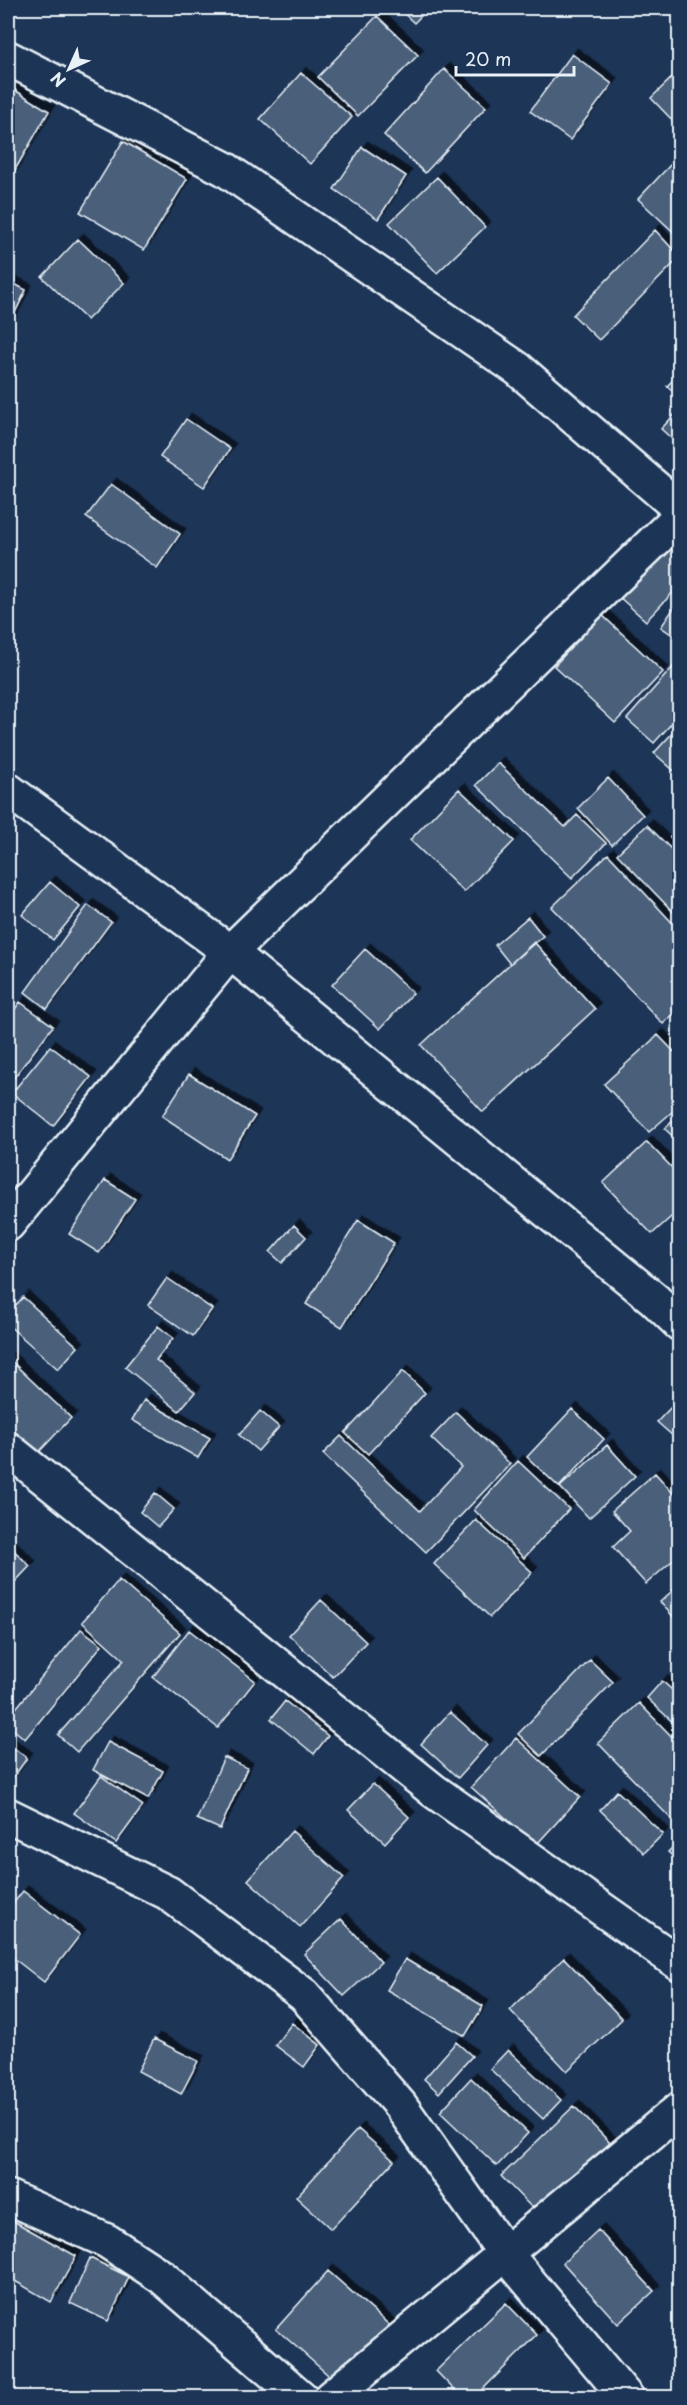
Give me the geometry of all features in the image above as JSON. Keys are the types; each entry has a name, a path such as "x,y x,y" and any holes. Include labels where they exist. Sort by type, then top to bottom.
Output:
{"street":[{"path":"8,58 225,169 518,369 680,509"},
{"path":"8,1224 230,952 680,516"},
{"path":"8,790 230,952 654,1299 680,1324"},
{"path":"8,1449 434,1791 680,1964"},
{"path":"8,1815 168,1893 304,1995 400,2105 504,2252 627,2397"},
{"path":"330,2397 680,2109"},
{"path":"8,2197 106,2241 162,2277 302,2397"}],"building":[{"path":"398,8 429,8 414,23"},
{"path":"377,16 418,55 358,116 318,77"},
{"path":"572,54 612,84 570,140 530,111"},
{"path":"444,69 486,107 425,173 384,135"},
{"path":"680,70 680,123 677,125 651,98"},
{"path":"301,73 352,117 310,164 260,119"},
{"path":"8,86 49,111 12,175 8,173"},
{"path":"123,141 187,179 144,250 80,212"},
{"path":"362,147 406,176 378,219 334,189"},
{"path":"674,161 680,166 680,238 638,199"},
{"path":"437,177 485,227 437,273 389,223"},
{"path":"655,230 680,257 599,340 573,315"},
{"path":"78,239 124,283 87,320 42,277"},
{"path":"8,281 26,290 8,327"},
{"path":"680,373 680,397 667,386"},
{"path":"680,409 680,446 661,429"},
{"path":"186,419 230,449 204,487 160,457"},
{"path":"111,484 180,534 157,568 86,517"},
{"path":"666,544 680,556 680,585 646,621 618,596"},
{"path":"680,599 680,640 661,627"},
{"path":"602,615 663,672 615,723 554,666"},
{"path":"680,659 680,714 654,743 627,719"},
{"path":"680,725 680,776 654,753"},
{"path":"498,763 565,827 577,815 606,843 572,878 476,785"},
{"path":"608,778 643,815 612,845 578,808"},
{"path":"459,789 514,841 464,892 410,840"},
{"path":"647,825 680,858 680,919 617,854"},
{"path":"680,827 680,846 670,837"},
{"path":"608,854 680,931 680,1008 663,1024 552,907"},
{"path":"50,882 80,907 53,940 22,915"},
{"path":"88,905 111,922 47,1009 25,992"},
{"path":"528,917 543,936 510,964 495,945"},
{"path":"534,942 595,1009 483,1112 421,1045"},
{"path":"365,949 413,993 380,1029 332,985"},
{"path":"20,1002 53,1026 13,1079 8,1074 8,1019"},
{"path":"658,1035 680,1058 680,1105 649,1132 604,1084"},
{"path":"50,1046 91,1077 53,1126 12,1093"},
{"path":"189,1074 255,1116 227,1159 162,1116"},
{"path":"680,1113 680,1143 665,1129"},
{"path":"647,1142 680,1176 680,1209 652,1234 603,1183"},
{"path":"105,1180 135,1199 99,1253 69,1234"},
{"path":"358,1220 394,1243 342,1327 306,1304"},
{"path":"294,1225 306,1237 282,1263 270,1252"},
{"path":"167,1278 212,1309 193,1336 148,1305"},
{"path":"23,1297 78,1347 58,1369 8,1325 8,1314"},
{"path":"158,1326 173,1338 156,1360 195,1392 179,1411 125,1367"},
{"path":"8,1358 71,1418 38,1453 8,1425"},
{"path":"403,1371 425,1393 368,1454 345,1433"},
{"path":"144,1400 210,1438 198,1458 132,1420"},
{"path":"674,1404 680,1409 680,1431 674,1437 657,1422"},
{"path":"572,1409 604,1439 559,1487 527,1457"},
{"path":"260,1411 279,1427 258,1451 239,1435"},
{"path":"456,1412 510,1464 426,1552 323,1454 341,1436 420,1511 461,1467 431,1438"},
{"path":"607,1445 635,1476 589,1518 560,1487"},
{"path":"518,1461 569,1509 524,1558 474,1510"},
{"path":"655,1473 680,1501 680,1554 646,1584 613,1547 630,1531 612,1511"},
{"path":"155,1493 174,1509 158,1527 140,1512"},
{"path":"476,1520 532,1572 490,1617 434,1564"},
{"path":"8,1545 30,1566 14,1583 8,1578"},
{"path":"119,1580 180,1633 77,1752 58,1735 124,1660 82,1622"},
{"path":"680,1584 680,1624 660,1602"},
{"path":"321,1600 366,1642 333,1677 289,1635"},
{"path":"81,1629 102,1645 25,1739 8,1725 8,1718"},
{"path":"189,1630 255,1681 218,1728 153,1677"},
{"path":"590,1660 613,1682 541,1756 518,1734"},
{"path":"662,1681 680,1697 677,1726 647,1698"},
{"path":"285,1701 328,1736 314,1754 271,1719"},
{"path":"639,1703 680,1745 680,1822 677,1825 598,1743"},
{"path":"450,1712 487,1745 458,1778 421,1744"},
{"path":"516,1738 580,1797 536,1845 471,1787"},
{"path":"108,1742 163,1771 148,1799 93,1770"},
{"path":"8,1744 27,1758 8,1785"},
{"path":"224,1757 247,1768 220,1829 197,1819"},
{"path":"101,1776 143,1806 116,1843 74,1813"},
{"path":"373,1784 409,1817 385,1843 348,1810"},
{"path":"617,1791 663,1834 644,1853 600,1810"},
{"path":"292,1831 344,1878 300,1927 248,1880"},
{"path":"680,1840 680,1863 668,1852"},
{"path":"23,1891 80,1935 44,1982 8,1954 8,1910"},
{"path":"341,1919 381,1962 344,1996 304,1954"},
{"path":"564,1958 622,2019 567,2071 510,2010"},
{"path":"405,1959 483,2006 465,2036 387,1990"},
{"path":"292,2023 320,2045 304,2067 275,2045"},
{"path":"154,2039 198,2061 181,2094 138,2071"},
{"path":"456,2042 472,2056 439,2093 424,2079"},
{"path":"508,2050 561,2100 543,2119 490,2069"},
{"path":"471,2078 528,2133 497,2166 440,2112"},
{"path":"574,2106 610,2143 538,2214 501,2176"},
{"path":"358,2129 394,2161 331,2229 296,2197"},
{"path":"8,2218 76,2256 51,2302 8,2277"},
{"path":"598,2230 654,2291 618,2324 563,2263"},
{"path":"90,2258 129,2277 108,2321 70,2303"},
{"path":"328,2271 396,2331 344,2389 276,2329"},
{"path":"506,2303 537,2335 474,2398 462,2398 436,2371"},
{"path":"680,2360 680,2376 672,2368"}]}
